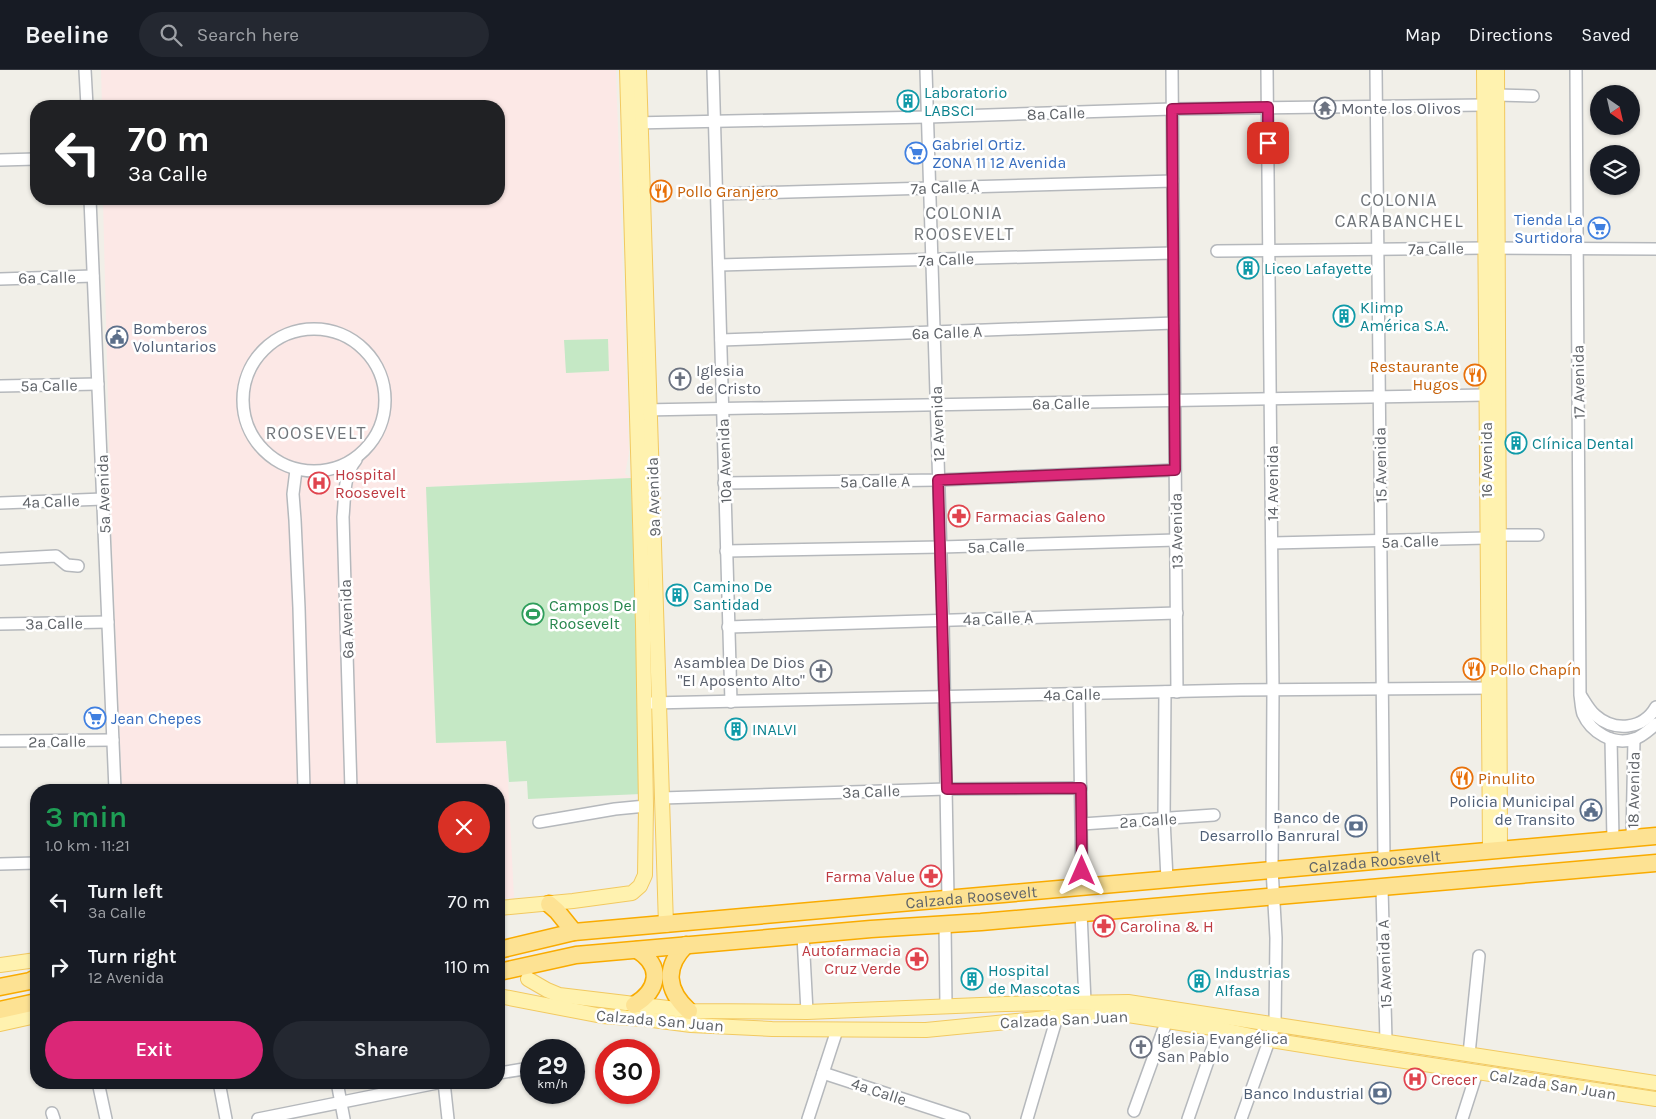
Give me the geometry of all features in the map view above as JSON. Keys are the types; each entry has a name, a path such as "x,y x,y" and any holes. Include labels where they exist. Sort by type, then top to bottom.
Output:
{"highway":[{"name":"Calzada Roosevelt","path":"505,949 574,932 1656,836"},
{"name":"Calzada Roosevelt","path":"505,971 576,955 1382,888 1656,863"},
{"path":"548,904 557,911 574,932"},
{"path":"686,945 678,952 670,973 674,994 689,1011"},
{"path":"634,1005 643,1000 650,992 654,983 655,973 652,963 646,955 637,950"},
{"path":"0,978 30,975"},
{"path":"0,986 30,981"},
{"path":"0,1010 30,1003"}],"main road":[{"name":"9a Avenida","path":"627,70 635,123"},
{"name":"9a Avenida","path":"548,904 635,891 646,875 643,410 635,123 639,70"},
{"name":"16 Avenida","path":"1484,70 1484,105 1492,248 1496,850"},
{"name":"16 Avenida","path":"1493,537 1486,395 1497,95 1496,70"},
{"name":"9a Avenida","path":"643,410 659,703 666,924"},
{"path":"505,908 548,904"},
{"path":"0,966 30,961"},
{"name":"Calzada San Juan","path":"528,979 559,995 689,1011 807,1012 946,1006 1128,1015 1219,1029 1270,1040 1656,1099"},
{"path":"0,994 30,989"},
{"name":"Calzada San Juan","path":"505,997 602,1016 709,1026 837,1030 926,1030 1056,1010 1085,1002 1128,1002 1656,1084"},
{"path":"505,1005 602,1016"},
{"path":"0,1024 30,1017"}],"street":[{"path":"85,70 87,100"},
{"name":"10a Avenida","path":"713,70 731,702"},
{"name":"12 Avenida","path":"926,70 943,620 948,898"},
{"name":"13 Avenida","path":"1172,70 1177,692"},
{"name":"14 Avenida","path":"1267,70 1272,399 1272,869 1274,896"},
{"name":"15 Avenida","path":"1376,70 1384,860"},
{"name":"17 Avenida","path":"1576,70 1580,695 1583,713 1591,727 1601,735 1611,739"},
{"path":"1497,95 1533,96"},
{"name":"8a Calle","path":"635,123 928,117 1172,109 1484,105"},
{"path":"0,160 30,159"},
{"name":"7a Calle A","path":"716,194 1173,181"},
{"name":"5a Avenida","path":"90,205 115,784"},
{"name":"7a Calle","path":"1217,252 1492,248 1656,249"},
{"name":"7a Calle","path":"718,265 1173,253"},
{"name":"6a Calle","path":"0,279 93,276"},
{"name":"6a Calle A","path":"721,340 1174,323"},
{"path":"314,329 331,331 347,336 367,352 381,373 385,390 385,413 373,442 362,454 347,464 331,470 313,472 296,470 279,463 265,453 254,440 247,425 243,408 243,391 247,375 255,360 267,347 281,337 297,331 314,329"},
{"name":"5a Calle","path":"0,386 98,384"},
{"name":"6a Calle","path":"643,410 1486,395"},
{"name":"6a Avenida","path":"351,784 343,517 350,466 362,454"},
{"path":"296,470 292,494 299,598 304,784"},
{"name":"5a Calle A","path":"724,482 938,480 1175,470"},
{"name":"4a Calle","path":"0,503 103,499"},
{"name":"5a Calle","path":"1272,543 1380,542 1538,536"},
{"name":"5a Calle","path":"726,551 1176,540"},
{"path":"0,559 56,556 67,565 78,566"},
{"name":"4a Calle A","path":"728,627 1177,613"},
{"name":"3a Calle","path":"0,624 108,622"},
{"name":"4a Calle","path":"644,703 1273,690 1494,688"},
{"path":"1165,692 1164,819 1167,879"},
{"path":"1079,694 1082,886"},
{"path":"1580,695 1594,715 1609,724 1625,728 1642,723 1656,708"},
{"name":"18 Avenida","path":"1632,838 1634,739 1656,724"},
{"path":"1613,840 1611,739 1623,741 1634,739"},
{"name":"2a Calle","path":"0,741 113,740"},
{"name":"3a Calle","path":"662,798 947,789 1081,788"},
{"path":"539,822 615,809 646,806"},
{"name":"2a Calle","path":"1082,824 1214,815"},
{"path":"0,864 30,863"},
{"name":"15 Avenida A","path":"1382,888 1386,1041"},
{"path":"1241,1119 1275,1024 1276,938 1274,896"},
{"path":"1081,913 1085,1002"},
{"path":"945,924 946,1006"},
{"path":"803,936 807,1012"},
{"path":"1469,1054 1479,956"},
{"path":"1027,1119 1056,1010"},
{"path":"1134,1111 1167,1020"},
{"path":"1188,1119 1219,1029"},
{"path":"808,1119 837,1030"},
{"path":"505,1072 520,1070"},
{"path":"1462,1119 1478,1072"},
{"name":"4a Calle","path":"823,1073 964,1119"},
{"path":"100,1089 106,1119"},
{"path":"221,1089 226,1119"},
{"path":"338,1089 344,1119"},
{"path":"258,1119 409,1089"},
{"path":"444,1089 448,1119"}],"shaded area":[{"name":"Hospital Roosevelt","path":"101,70 616,70 629,453 625,474 631,478 427,487 436,743 506,741 514,898 505,899 505,784 122,784 111,524 103,205 505,205 505,100 102,100"}],"green space":[{"path":"608,339 609,371 566,373 564,340"},
{"name":"Campos Del Roosevelt","path":"631,478 641,794 528,799 527,781 509,782 506,741 436,743 426,487"}],"place":[{"name":"Laboratorio LABSCI","path":"908,101"},
{"name":"Monte los Olivos","path":"1325,108"},
{"name":"Gabriel Ortiz. ZONA 11 12 Avenida","path":"916,153"},
{"name":"Pollo Granjero","path":"661,191"},
{"name":"Tienda La Surtidora","path":"1599,228"},
{"name":"Liceo Lafayette","path":"1248,268"},
{"name":"Klimp América S.A.","path":"1344,316"},
{"name":"Bomberos Voluntarios","path":"117,337"},
{"name":"Restaurante Hugos","path":"1475,375"},
{"name":"Iglesia de Cristo","path":"680,379"},
{"name":"Clínica Dental","path":"1516,443"},
{"name":"Hospital Roosevelt","path":"319,483"},
{"name":"Farmacias Galeno","path":"959,516"},
{"name":"Camino De Santidad","path":"677,595"},
{"name":"Campos Del Roosevelt","path":"533,614"},
{"name":"Pollo Chapín","path":"1474,669"},
{"name":"Asamblea De Dios \"El Aposento Alto\"","path":"821,671"},
{"name":"Jean Chepes","path":"95,718"},
{"name":"INALVI","path":"736,729"},
{"name":"Pinulito","path":"1462,778"},
{"name":"Policia Municipal de Transito","path":"1591,810"},
{"name":"Banco de Desarrollo Banrural","path":"1356,826"},
{"name":"Farma Value","path":"931,876"},
{"name":"Carolina & H","path":"1104,926"},
{"name":"Autofarmacia Cruz Verde","path":"917,959"},
{"name":"Hospital de Mascotas","path":"972,979"},
{"name":"Industrias Alfasa","path":"1199,981"},
{"name":"Iglesia Evangélica San Pablo","path":"1141,1047"},
{"name":"Crecer","path":"1415,1079"},
{"name":"Banco Industrial","path":"1380,1093"}],"district":[{"name":"COLONIA CARABANCHEL","path":"1399,210"},
{"name":"COLONIA ROOSEVELT","path":"964,223"},
{"name":"ROOSEVELT","path":"316,433"}],"route":[{"path":"1082,871 1081,788 947,789 938,480 1175,470 1172,109 1268,107 1268,143"}]}
